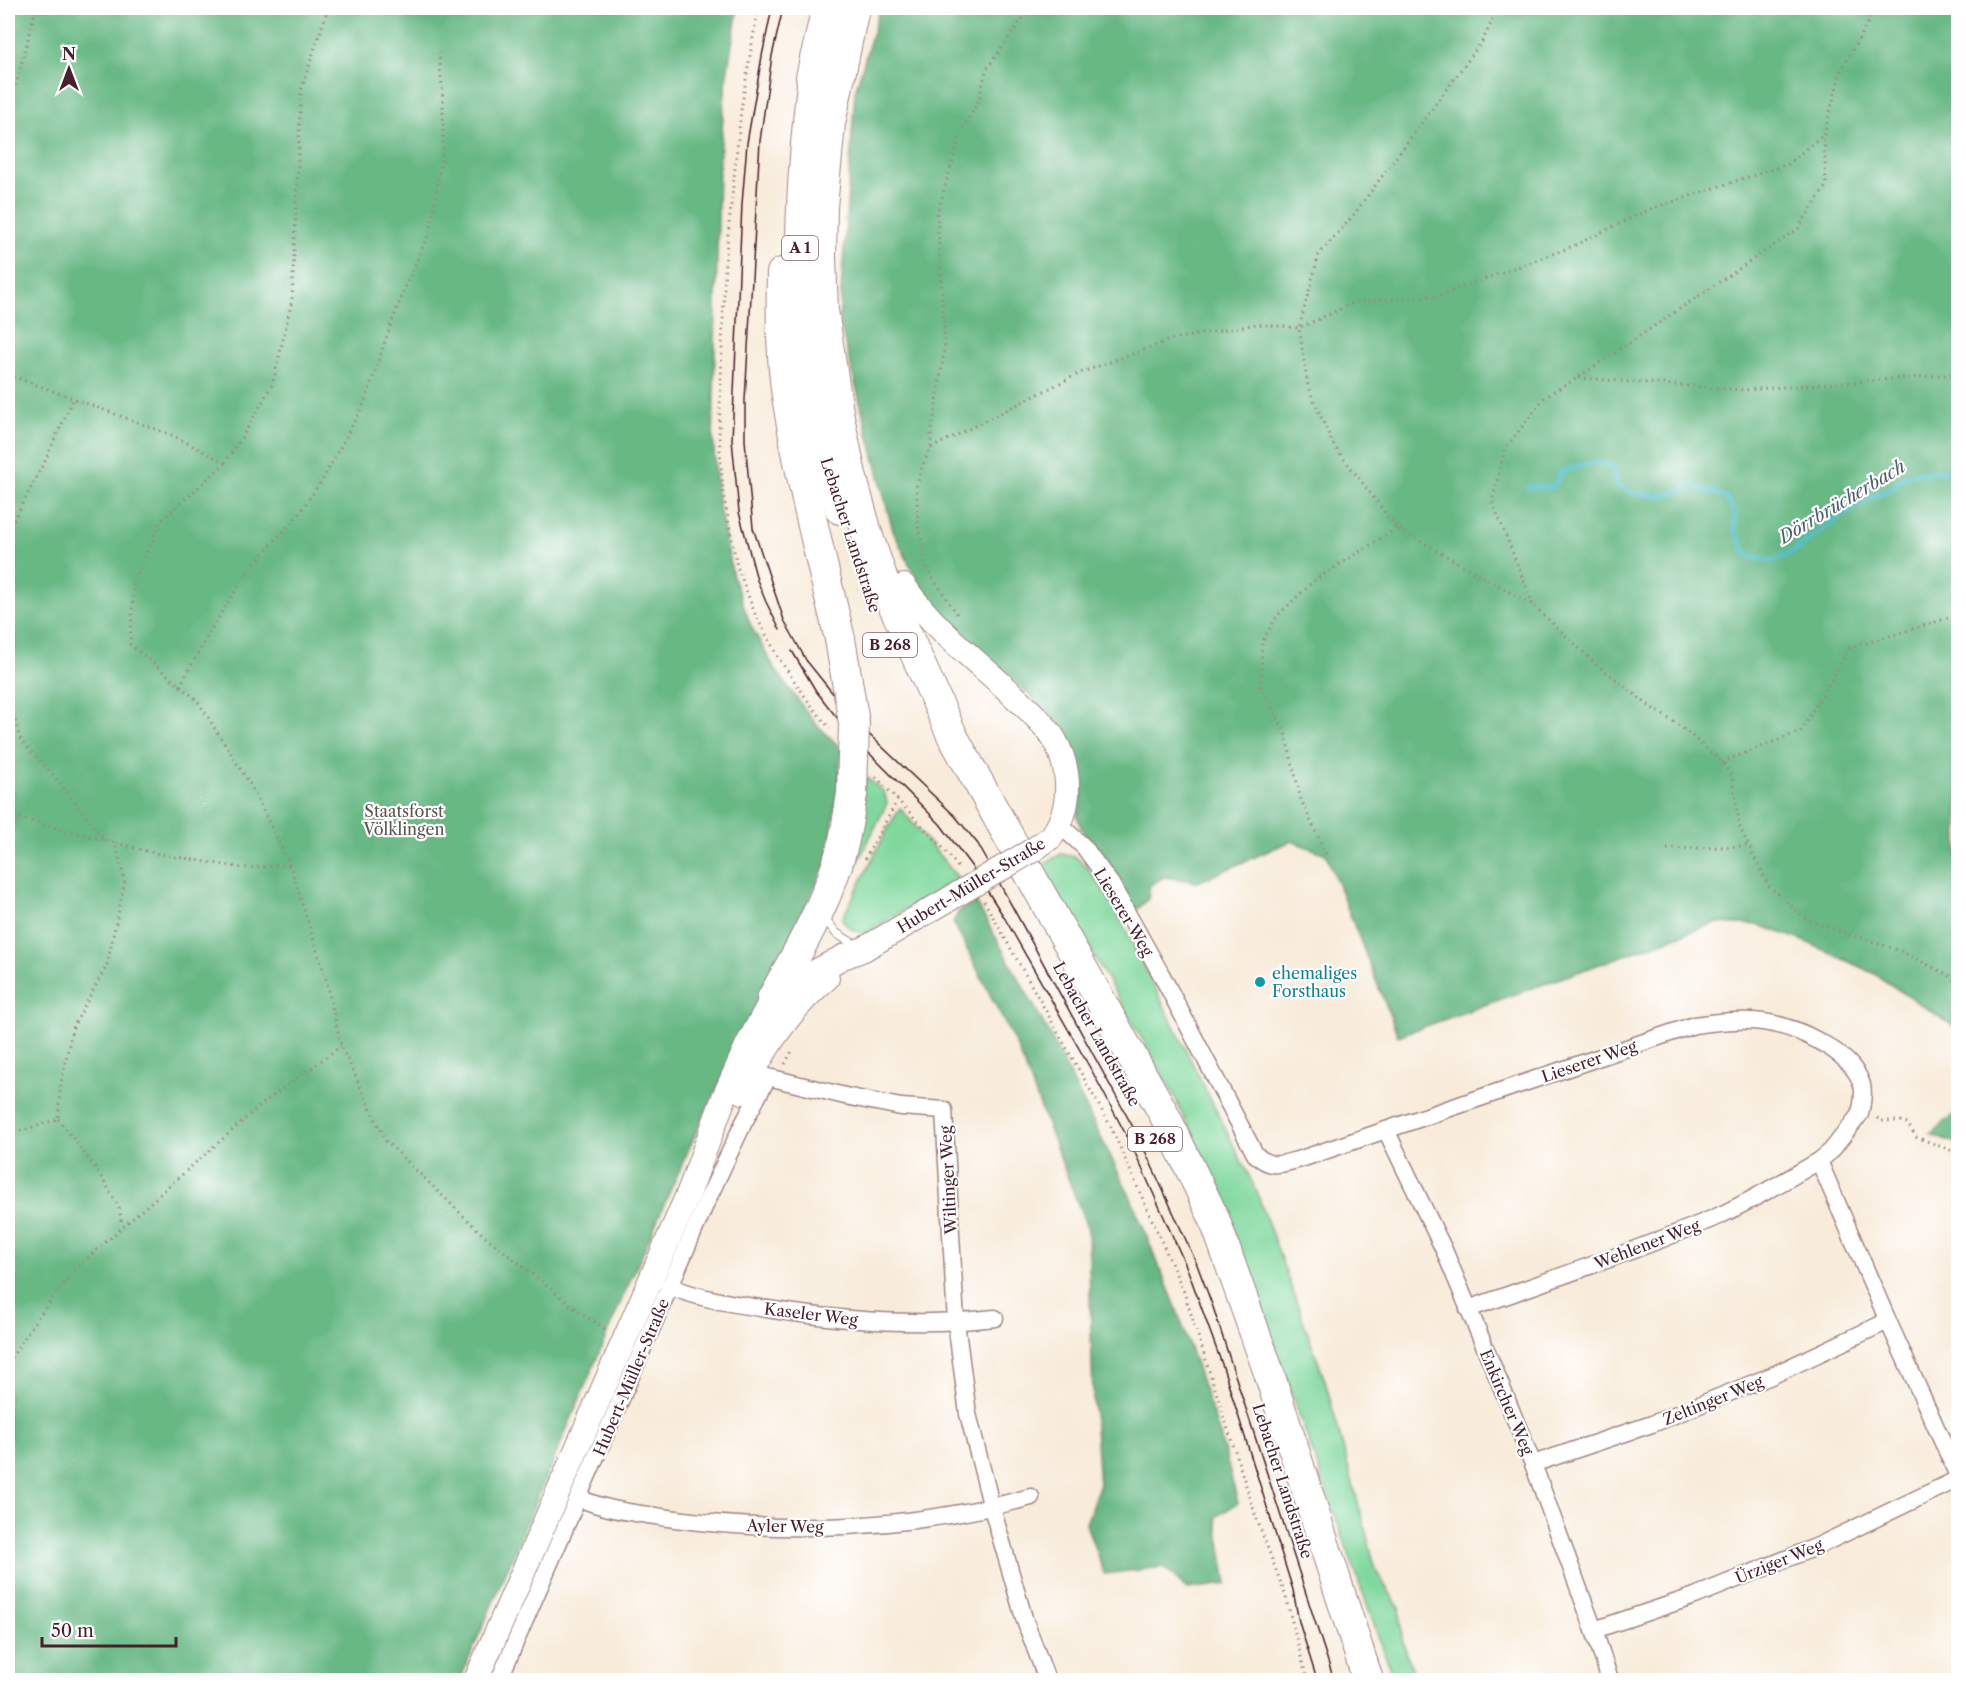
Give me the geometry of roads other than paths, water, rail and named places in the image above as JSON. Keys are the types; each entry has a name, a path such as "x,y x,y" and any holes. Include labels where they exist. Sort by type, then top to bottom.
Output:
{"highway":[{"name":"A 1","path":"820,438 809,382 800,261 802,174 815,58 827,8"},
{"name":"A 1","path":"851,475 838,412 823,310 821,247 822,197 830,124 854,8"},
{"path":"772,999 820,910 842,849 852,794 854,723 840,639 808,501 787,395 781,318 782,261 790,169 815,58"},
{"name":"Lebacher Landstraße","path":"820,438 850,543 870,598 931,736 1147,1124 1196,1226 1251,1380 1346,1680"},
{"path":"851,475 871,506 904,586"},
{"name":"Lebacher Landstraße","path":"851,475 874,560 914,654 953,736 1164,1114 1214,1218 1269,1374 1368,1680"}],"main road":[{"name":"Hubert-Müller-Straße","path":"689,1192 760,1075 778,1030 800,1002 864,949 1033,850 1055,831 1066,807 1067,777 1063,758 1053,737 1031,712 922,609 904,586"},
{"name":"Hubert-Müller-Straße","path":"476,1680 689,1192 725,1095 772,999 843,957 864,949"}],"street":[{"name":"Lieserer Weg","path":"1055,831 1086,849 1111,884 1255,1154 1265,1163 1275,1165 1301,1159 1694,1025 1730,1020 1764,1022 1788,1028 1832,1049 1852,1067 1862,1084 1860,1114 1831,1151 1819,1161"},
{"name":"Hubert-Müller-Straße","path":"499,1680 644,1349 669,1286 738,1134 760,1075"},
{"name":"Wiltinger Weg","path":"760,1075 901,1107 944,1110 956,1322 969,1414 992,1508 1024,1618 1047,1680"},
{"name":"Enkircher Weg","path":"1386,1130 1444,1250 1533,1464 1610,1680"},
{"path":"1819,1161 1959,1477"},
{"name":"Wehlener Weg","path":"1468,1309 1597,1264 1714,1217 1750,1200 1819,1161"},
{"name":"Kaseler Weg","path":"669,1286 734,1304 803,1315 878,1322 956,1322"},
{"path":"956,1322 995,1317"},
{"name":"Zeltinger Weg","path":"1533,1464 1652,1424 1739,1390 1888,1321"},
{"name":"Ürziger Weg","path":"1594,1630 1695,1596 1818,1546 1959,1477"},
{"path":"992,1508 1031,1497"},
{"name":"Ayler Weg","path":"579,1498 608,1509 694,1522 762,1527 833,1527 903,1522 992,1508"}],"lane":[{"path":"820,910 836,933 864,949"}],"waterway":[{"name":"Dörrbrücherbach","path":"1528,487 1553,487 1561,472 1599,463 1613,466 1617,484 1633,494 1659,496 1680,492 1691,485 1726,497 1735,515 1735,530 1747,555 1772,561 1796,550 1832,522 1863,502 1890,489 1909,474 1958,470"}],"tram line":[{"path":"772,8 747,143 742,204 732,440 739,512 757,580 780,630"},
{"path":"783,8 772,56 760,141 745,400 745,440 753,528 784,620 806,660 855,721 955,816 978,844 1140,1140 1196,1262 1213,1307 1334,1680"},
{"path":"792,651 816,691 849,733 940,824 972,867 1004,917 1131,1144 1187,1268 1223,1367 1293,1590 1299,1622 1317,1680"}],"place":[{"name":"ehemaliges Forsthaus","path":"1260,982"}],"park label":[{"name":"Staatsforst Völklingen","path":"404,820"}]}
